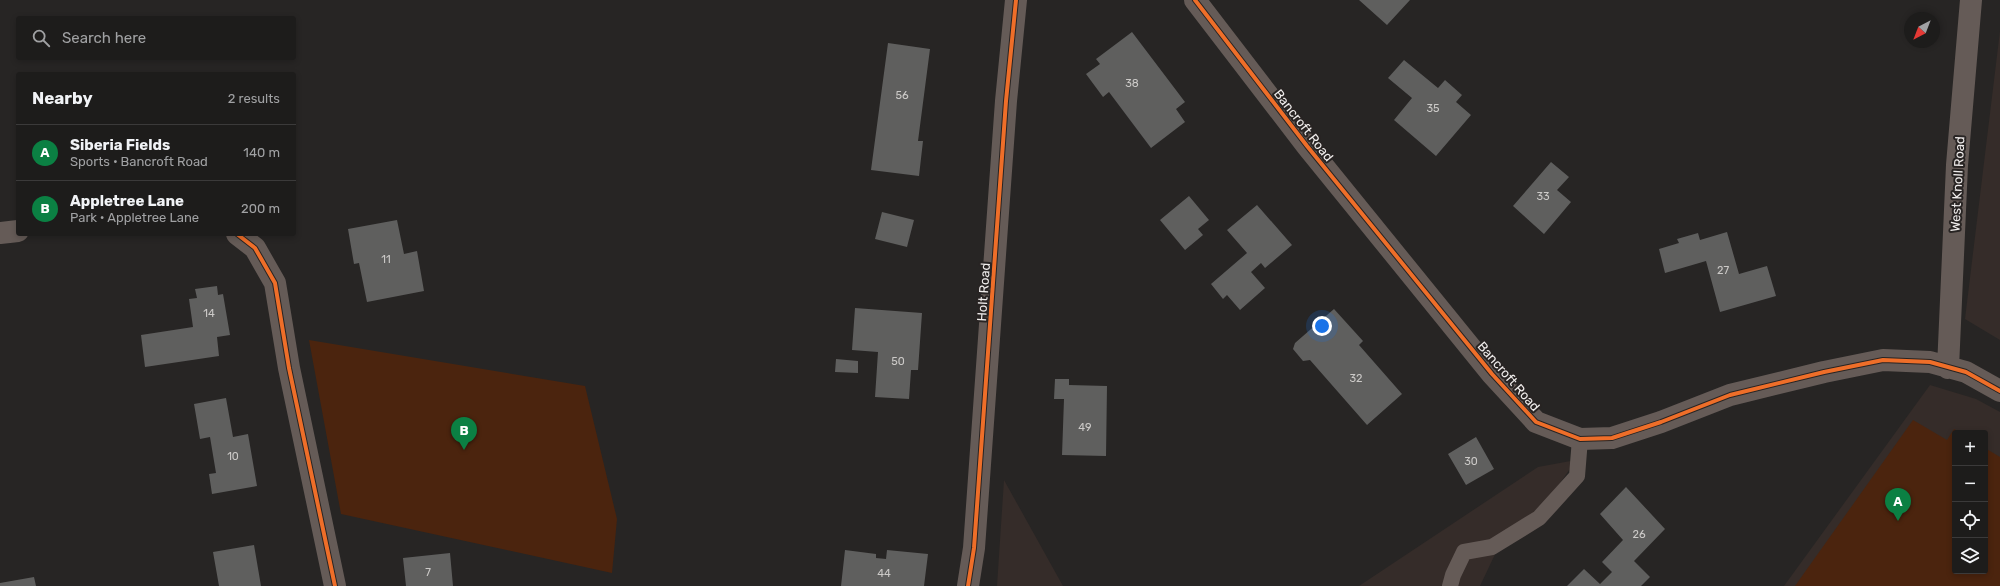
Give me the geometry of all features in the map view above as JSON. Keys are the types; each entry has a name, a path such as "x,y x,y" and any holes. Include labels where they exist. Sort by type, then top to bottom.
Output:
{"street":[{"name":"Holt Road","path":"968,586 974,548 1006,101 1016,0"},
{"name":"Bancroft Road","path":"1194,0 1307,146 1492,374 1536,422 1580,439 1612,438 1661,422 1730,395 1824,372 1883,360 1930,362 1966,372 2000,391"},
{"name":"West Knoll Road","path":"1948,368 1957,166 1971,0"},
{"path":"0,233 16,231"},
{"path":"240,236 254,248 275,283 289,368 335,586"}],"lane":[{"path":"1450,586 1452,575 1464,552 1492,547 1539,518 1564,492 1577,476 1580,439"}],"shaded area":[{"path":"2000,31 2000,340 1965,319"},
{"path":"309,340 585,386 617,519 612,573 341,514"},
{"path":"1930,385 1976,399 2000,412 2000,586 1784,586"},
{"path":"1913,420 1947,440 1952,432 1952,574 1988,574 1988,450 2000,457 2000,586 1795,586"},
{"path":"1576,460 1547,502 1497,550 1480,586 1359,586 1538,467"},
{"path":"1004,480 1063,586 997,586"}],"building":[{"path":"1359,0 1410,0 1387,25"},
{"path":"1132,32 1185,102 1176,109 1185,122 1151,148 1109,92 1103,97 1086,74 1100,64 1096,59"},
{"path":"888,43 930,49 918,141 923,141 919,176 871,170"},
{"path":"1404,60 1438,88 1445,80 1462,95 1456,102 1471,115 1436,156 1394,120 1412,98 1388,78"},
{"path":"1551,162 1569,177 1557,190 1571,202 1544,234 1513,206"},
{"path":"1189,196 1209,220 1198,229 1203,235 1185,250 1160,220"},
{"path":"1257,205 1292,245 1265,268 1261,263 1251,272 1265,288 1240,310 1227,295 1223,299 1211,284 1247,253 1227,230"},
{"path":"882,212 914,220 907,247 875,239"},
{"path":"397,220 404,254 417,251 424,291 367,302 359,263 354,264 348,229"},
{"path":"1727,232 1739,274 1767,266 1776,296 1720,312 1706,261 1665,273 1659,249 1679,243 1677,239 1698,233 1700,240"},
{"path":"217,286 218,295 223,294 230,335 217,337 219,356 145,367 141,335 193,327 189,299 197,298 195,289"},
{"path":"855,308 922,313 918,370 911,370 909,399 875,397 878,352 852,350"},
{"path":"1334,309 1363,341 1359,345 1402,394 1367,425 1310,360 1303,361 1293,349 1295,343"},
{"path":"836,359 858,361 858,373 835,372"},
{"path":"1055,379 1069,379 1069,385 1107,386 1106,456 1062,455 1064,399 1054,399"},
{"path":"226,398 233,437 248,434 257,486 212,494 209,474 216,473 210,437 200,439 194,404"},
{"path":"1476,437 1494,469 1466,485 1448,454"},
{"path":"1626,487 1665,529 1634,561 1650,577 1641,586 1567,586 1584,569 1600,584 1612,572 1602,562 1623,540 1600,514"},
{"path":"254,545 261,586 219,586 213,552"},
{"path":"845,550 876,554 876,558 886,559 887,550 928,554 924,586 841,586"},
{"path":"450,553 453,586 406,586 403,558"},
{"path":"34,577 36,586 0,586 0,583"}],"cycle path":[{"path":"968,586 974,548 1006,101 1016,0"},
{"path":"1195,0 1307,146 1492,374 1536,422 1580,439 1612,438 1661,422 1730,395 1824,372 1883,360 1930,362 1966,372 2000,391"},
{"path":"240,236 255,248 275,283 289,368 335,586"}],"place":[{"name":"Appletree Lane","path":"464,450"},
{"name":"Siberia Fields","path":"1898,521"}]}
